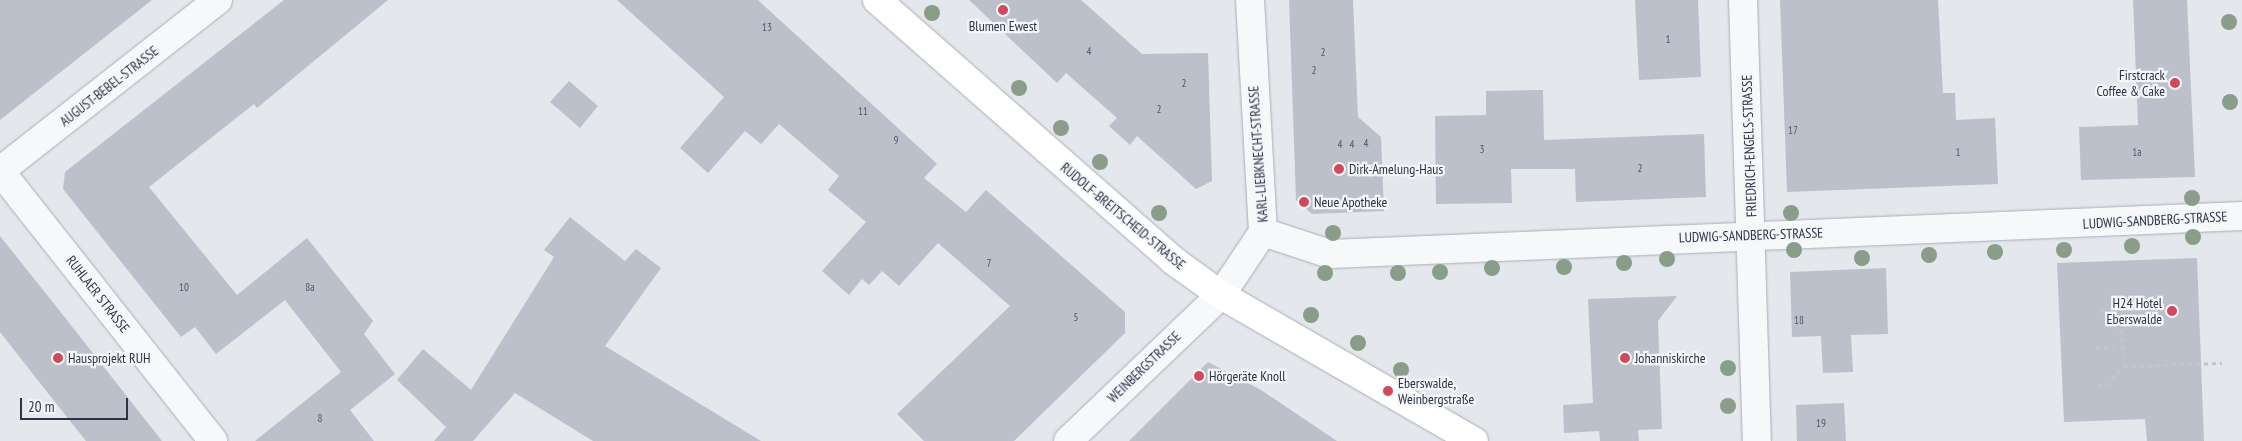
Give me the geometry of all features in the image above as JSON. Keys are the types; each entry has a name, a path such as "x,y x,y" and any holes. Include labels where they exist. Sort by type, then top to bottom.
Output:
{"main road":[{"name":"RUDOLF-BREITSCHEID-STRASSE","path":"877,0 1146,238 1221,295 1474,441"}],"street":[{"name":"AUGUST-BEBEL-STRASSE","path":"0,171 218,0"},
{"name":"KARL-LIEBKNECHT-STRASSE","path":"1221,295 1263,232 1250,0"},
{"name":"FRIEDRICH-ENGELS-STRASSE","path":"1743,0 1752,235 1757,441"},
{"name":"RUHLAER STRASSE","path":"0,171 213,441"},
{"name":"LUDWIG-SANDBERG-STRASSE","path":"1263,232 1330,254 2242,216"},
{"name":"WEINBERGSTRASSE","path":"1068,441 1221,295"}],"path":[{"path":"2101,306 2102,312 2114,312 2123,346 2124,366"},
{"path":"2096,347 2123,346"},
{"path":"2097,385 2107,385 2124,366 2172,363 2222,363"}],"building":[{"path":"0,0 152,0 0,120"},
{"path":"284,0 388,0 257,108 254,104 149,187 237,295 307,238 373,321 364,334 395,374 350,410 374,441 255,441 341,372 285,300 216,354 195,327 181,337 63,189 65,172"},
{"path":"617,0 758,0 937,164 924,178 966,212 986,190 1125,312 1125,333 1014,441 924,441 897,414 1010,306 938,243 899,286 882,271 869,285 862,279 849,295 822,271 866,222 828,190 839,176 779,124 761,144 745,131 708,173 680,148 724,97"},
{"path":"969,0 1081,0 1142,54 1208,53 1212,181 1196,189 1137,136 1130,145 1109,126 1117,118 1066,73 1057,83"},
{"path":"1289,0 1353,0 1358,117 1381,137 1384,211 1312,214 1296,200"},
{"path":"1635,0 1698,0 1701,77 1639,80"},
{"path":"1780,0 1938,0 1943,93 1955,93 1956,120 1995,118 1998,184 1787,192"},
{"path":"2133,0 2187,0 2195,177 2081,180 2079,127 2138,125"},
{"path":"569,81 598,106 580,128 550,102"},
{"path":"1543,90 1544,140 1704,134 1706,197 1576,202 1575,169 1511,169 1512,203 1436,204 1435,116 1486,115 1486,91"},
{"path":"570,217 625,261 636,249 661,268 605,346 761,441 593,441 515,393 473,441 434,441 446,427 397,380 423,349 471,390 554,257 544,250"},
{"path":"0,236 162,441 86,441 40,383 0,332"},
{"path":"2197,258 2204,441 2147,441 2145,419 2064,422 2057,263"},
{"path":"1886,268 1888,334 1851,335 1853,372 1823,373 1821,336 1792,337 1790,272"},
{"name":"Johanniskirche","path":"1677,296 1658,321 1662,429 1638,430 1639,441 1600,441 1599,431 1564,433 1563,405 1593,403 1588,299"},
{"path":"1208,362 1261,390 1337,441 1129,441"},
{"path":"1844,403 1846,441 1797,441 1796,405"}],"place":[{"name":"Blumen Ewest","path":"1003,10"},
{"name":"Firstcrack Coffee & Cake","path":"2175,83"},
{"name":"Dirk-Amelung-Haus","path":"1339,169"},
{"name":"Neue Apotheke","path":"1304,202"},
{"name":"H24 Hotel Eberswalde","path":"2172,311"},
{"name":"Hausprojekt RUH","path":"58,358"},
{"name":"Johanniskirche","path":"1625,358"},
{"name":"Hörgeräte Knoll","path":"1199,376"},
{"name":"Eberswalde, Weinbergstraße","path":"1388,391"}]}
